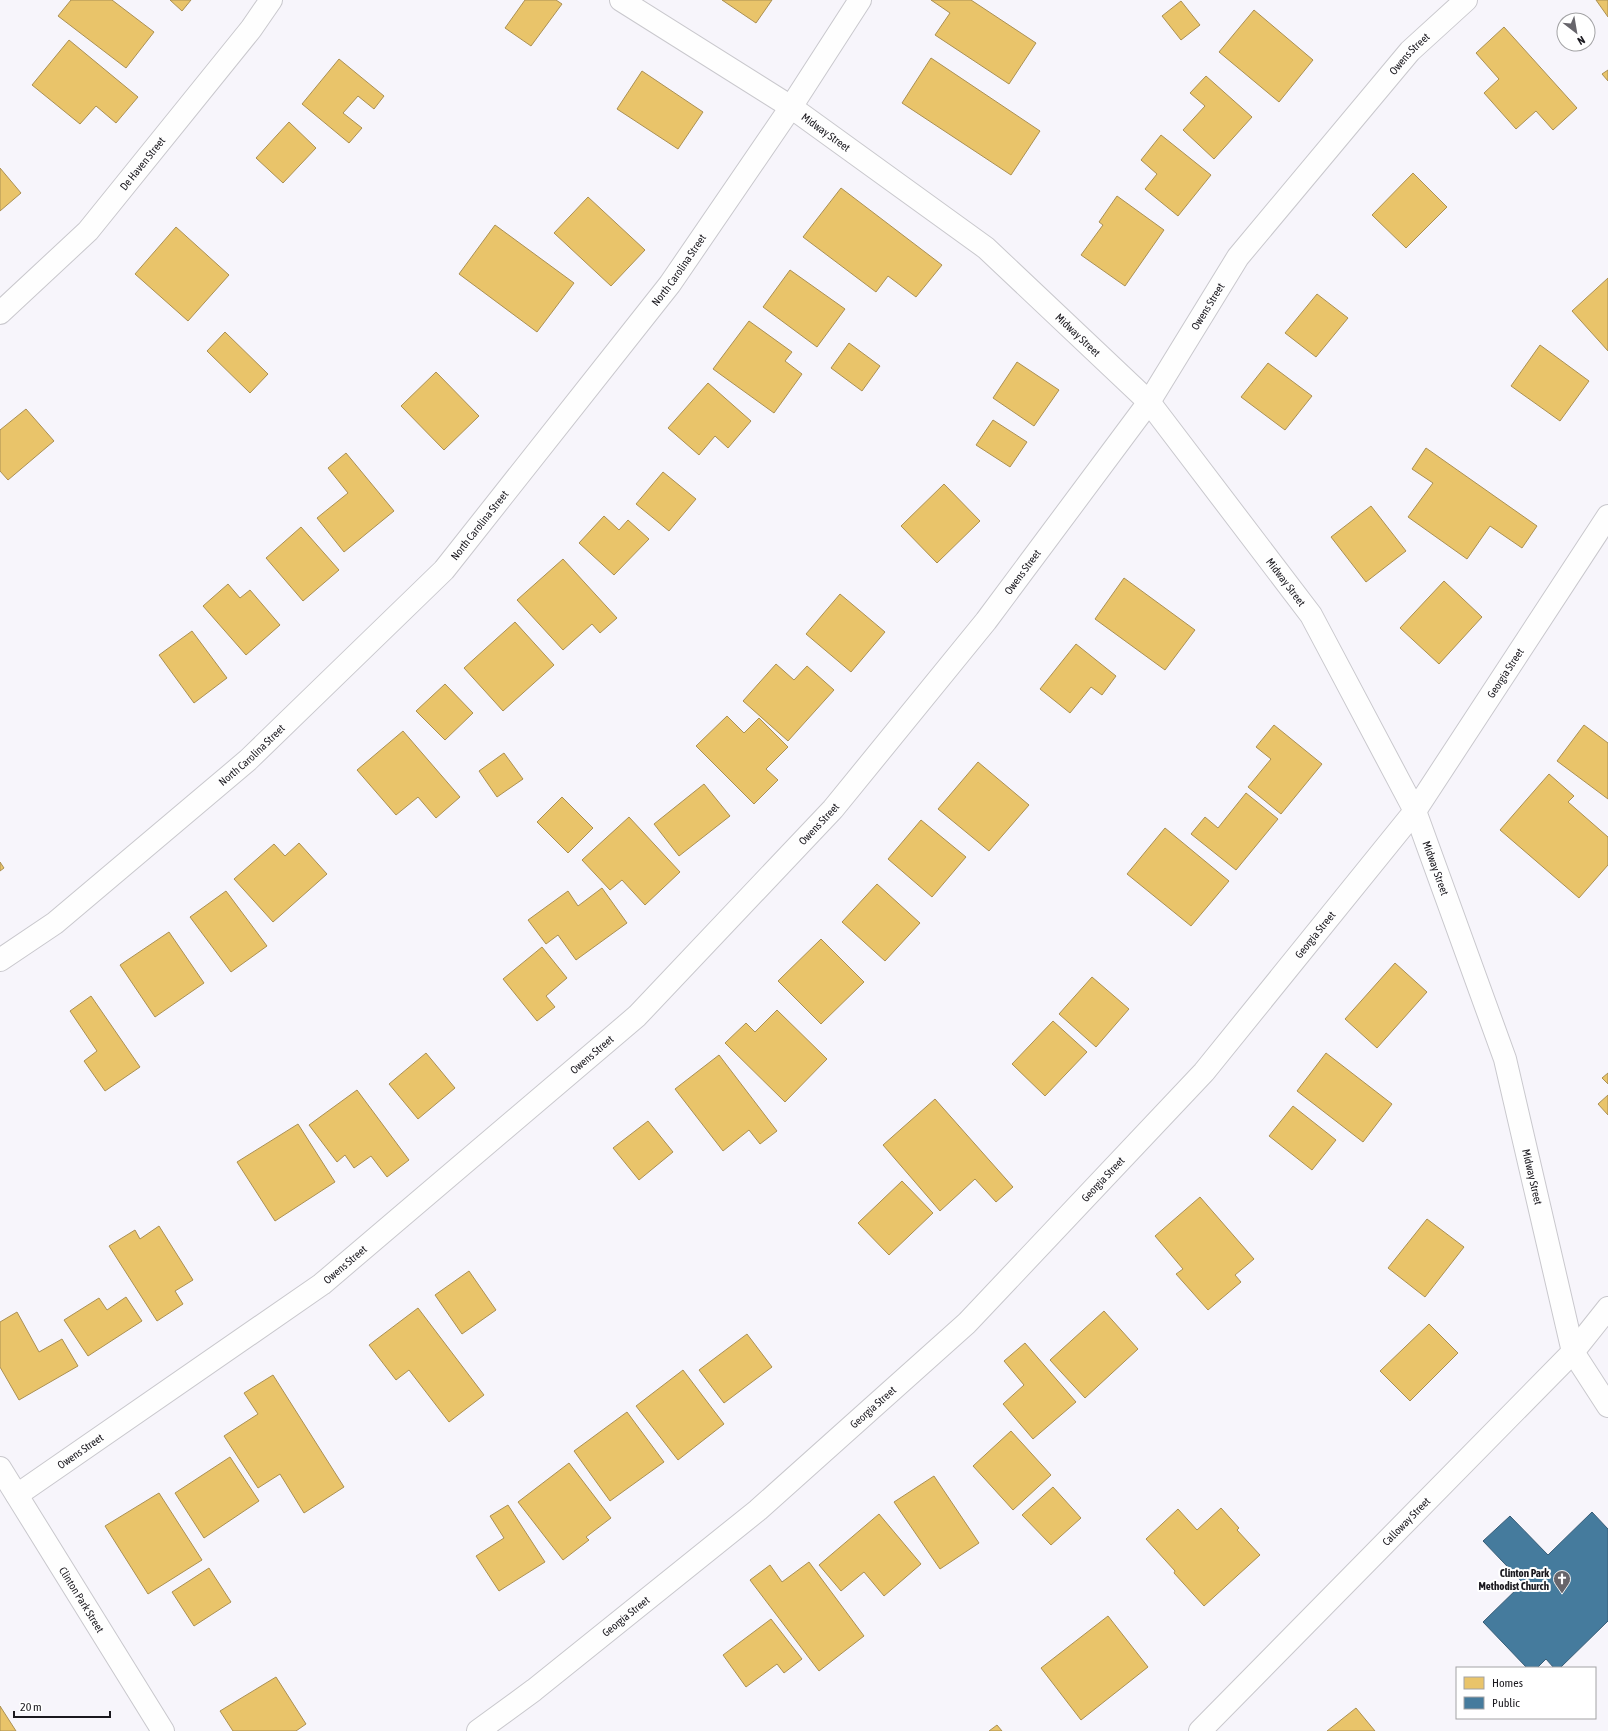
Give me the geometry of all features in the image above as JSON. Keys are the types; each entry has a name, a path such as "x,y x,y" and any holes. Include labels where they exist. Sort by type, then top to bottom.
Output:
{"street":[{"name":"De Haven Street","path":"0,313 88,231 246,36 271,0"},
{"name":"Midway Street","path":"621,0 791,107 986,248 1149,402 1311,615 1415,811 1504,1059 1573,1352 1608,1406"},
{"name":"North Carolina Street","path":"0,960 55,923 248,760 444,570 670,284 791,107 860,0"},
{"name":"Owens Street","path":"17,1495 322,1284 637,1016 833,809 986,620 1149,402 1238,257 1410,51 1466,0"},
{"name":"Georgia Street","path":"478,1731 534,1690 758,1510 967,1323 1204,1072 1415,811 1608,516"},
{"name":"Calloway Street","path":"1200,1731 1573,1352 1608,1308"},
{"name":"Clinton Park Street","path":"0,1468 163,1731"}],"building: Homes":[{"path":"71,0 112,0 154,32 126,68 58,16"},
{"path":"170,0 191,0 182,11"},
{"path":"525,0 556,0 562,4 531,46 505,28"},
{"path":"722,0 772,0 756,23"},
{"path":"931,0 971,0 1036,43 1009,84 935,35 950,13"},
{"path":"1596,0 1608,0 1608,17"},
{"path":"1181,1 1200,25 1181,40 1162,16"},
{"path":"1254,10 1313,60 1279,102 1219,52"},
{"path":"1504,27 1577,108 1553,130 1536,111 1516,129 1484,93 1499,79 1476,53"},
{"path":"69,40 138,97 116,123 96,106 80,124 32,85"},
{"path":"931,58 1040,131 1011,175 902,103"},
{"path":"339,59 384,96 374,109 358,96 343,113 362,128 349,143 302,104"},
{"path":"1608,70 1608,81 1602,74"},
{"path":"642,71 703,112 678,149 617,109"},
{"path":"1206,76 1252,117 1214,159 1183,130 1205,106 1190,93"},
{"path":"289,122 316,148 283,183 256,158"},
{"path":"1161,135 1211,175 1178,216 1145,189 1157,174 1141,160"},
{"path":"0,168 21,193 0,211"},
{"path":"1413,173 1447,207 1406,248 1372,215"},
{"path":"841,188 942,265 916,297 888,276 876,292 803,237"},
{"path":"1117,196 1164,230 1125,286 1081,255 1103,225 1099,222"},
{"path":"588,197 645,250 611,286 554,233"},
{"path":"495,225 574,283 537,332 459,274"},
{"path":"176,227 229,275 188,321 135,274"},
{"path":"790,270 845,309 817,347 763,307"},
{"path":"1608,278 1608,351 1572,311"},
{"path":"1317,294 1348,318 1316,357 1285,333"},
{"path":"749,321 792,352 785,361 802,374 774,413 713,369"},
{"path":"225,332 268,374 250,393 207,351"},
{"path":"849,343 880,366 862,391 831,368"},
{"path":"1540,345 1589,381 1560,421 1511,386"},
{"path":"1017,362 1059,390 1034,426 993,398"},
{"path":"1268,363 1312,396 1285,430 1241,397"},
{"path":"436,372 479,416 444,450 401,406"},
{"path":"708,383 751,421 728,448 715,436 699,455 668,428"},
{"path":"26,409 54,441 8,480 0,471 0,430"},
{"path":"993,420 1027,442 1010,467 976,445"},
{"path":"1426,448 1537,526 1522,548 1490,526 1467,559 1408,517 1433,483 1412,469"},
{"path":"346,453 394,511 344,552 317,518 348,493 328,468"},
{"path":"663,472 696,499 669,531 636,504"},
{"path":"944,484 980,521 937,563 901,526"},
{"path":"1371,506 1406,551 1366,582 1331,537"},
{"path":"604,516 619,530 628,520 649,539 614,575 579,543"},
{"path":"301,527 339,570 303,601 266,558"},
{"path":"563,559 617,618 600,633 592,624 563,650 517,600"},
{"path":"1124,578 1195,630 1165,670 1095,619"},
{"path":"1444,581 1482,617 1439,664 1400,628"},
{"path":"228,584 240,598 250,590 280,625 246,655 203,606"},
{"path":"840,594 885,632 851,672 806,634"},
{"path":"515,622 554,665 503,711 464,668"},
{"path":"192,631 227,678 194,703 159,655"},
{"path":"1076,644 1116,676 1102,695 1091,687 1070,713 1040,689"},
{"path":"776,664 794,680 807,666 834,690 788,741 743,701"},
{"path":"445,684 473,713 445,740 416,711"},
{"path":"727,716 744,733 759,718 788,747 766,769 778,780 754,804 696,746"},
{"path":"1274,725 1322,764 1281,814 1248,787 1271,759 1256,747"},
{"path":"1584,725 1608,743 1608,799 1557,761"},
{"path":"403,731 460,797 436,818 418,797 396,815 357,770"},
{"path":"504,753 523,779 497,797 479,771"},
{"path":"978,762 1029,805 989,851 938,809"},
{"path":"1549,774 1574,796 1568,802 1608,837 1608,865 1579,898 1500,830"},
{"path":"704,784 730,816 679,856 654,824"},
{"path":"1246,793 1278,819 1236,870 1191,834 1205,817 1218,828"},
{"path":"562,797 593,828 568,853 537,822"},
{"path":"629,817 680,872 645,905 622,880 610,890 582,860"},
{"path":"921,820 966,857 932,897 888,859"},
{"path":"1165,828 1229,881 1191,926 1127,874"},
{"path":"299,843 327,874 273,922 234,879 274,844 285,856"},
{"path":"0,862 4,868 0,871"},
{"path":"877,884 920,923 885,961 842,922"},
{"path":"602,888 627,923 576,960 558,935 546,944 528,920 568,891 578,906"},
{"path":"226,891 267,946 231,972 190,917"},
{"path":"169,932 204,983 155,1017 120,965"},
{"path":"821,939 864,982 821,1024 778,981"},
{"path":"542,947 567,978 546,996 555,1007 537,1021 503,979"},
{"path":"1395,963 1427,992 1377,1048 1345,1019"},
{"path":"1092,977 1129,1009 1096,1047 1059,1014"},
{"path":"91,996 140,1067 105,1091 84,1061 97,1051 70,1011"},
{"path":"777,1010 827,1059 785,1102 725,1043 746,1023 755,1032"},
{"path":"1053,1021 1087,1052 1045,1096 1012,1064"},
{"path":"426,1053 455,1088 418,1119 389,1084"},
{"path":"1326,1053 1392,1104 1363,1142 1297,1091"},
{"path":"719,1055 777,1131 760,1144 749,1130 723,1151 675,1089"},
{"path":"1608,1073 1608,1084 1602,1078"},
{"path":"357,1090 409,1160 387,1177 371,1156 354,1168 345,1155 337,1162 309,1125"},
{"path":"1608,1095 1608,1115 1598,1104"},
{"path":"935,1099 1013,1187 996,1202 975,1179 940,1211 883,1145"},
{"path":"1293,1106 1336,1140 1312,1170 1269,1136"},
{"path":"648,1121 673,1152 639,1180 613,1148"},
{"path":"298,1124 335,1182 275,1221 237,1162"},
{"path":"902,1181 933,1213 889,1255 858,1223"},
{"path":"1200,1197 1254,1259 1235,1275 1241,1282 1208,1310 1176,1274 1183,1269 1155,1236"},
{"path":"1427,1219 1464,1247 1425,1297 1388,1268"},
{"path":"159,1226 193,1280 175,1291 183,1304 157,1321 109,1246 135,1230 140,1239"},
{"path":"469,1271 496,1310 462,1334 435,1295"},
{"path":"126,1297 142,1321 88,1356 64,1320 99,1298 107,1310"},
{"path":"418,1308 484,1395 449,1422 409,1370 396,1380 369,1345"},
{"path":"1104,1311 1138,1349 1085,1398 1050,1360"},
{"path":"17,1312 39,1352 62,1339 78,1366 19,1400 0,1367 0,1322"},
{"path":"1429,1324 1458,1353 1410,1401 1380,1371"},
{"path":"747,1334 772,1367 724,1403 699,1370"},
{"path":"1025,1343 1076,1402 1033,1439 1003,1404 1024,1385 1004,1361"},
{"path":"683,1370 724,1424 678,1460 636,1406"},
{"path":"273,1375 344,1487 304,1513 280,1474 258,1488 224,1436 258,1414 244,1393"},
{"path":"627,1412 664,1462 610,1501 574,1451"},
{"path":"1011,1431 1051,1475 1013,1510 973,1466"},
{"path":"230,1457 259,1501 204,1538 175,1493"},
{"path":"569,1463 611,1518 586,1537 589,1540 563,1560 518,1502"},
{"path":"934,1476 979,1543 940,1569 894,1502"},
{"path":"1053,1487 1081,1518 1051,1545 1022,1515"},
{"path":"159,1493 202,1560 148,1594 105,1526"},
{"path":"508,1505 545,1562 499,1591 476,1556 504,1538 490,1516"},
{"path":"1221,1508 1239,1528 1237,1530 1260,1555 1204,1606 1146,1539 1178,1509 1197,1530"},
{"path":"879,1514 921,1564 884,1596 864,1572 841,1591 819,1565"},
{"path":"809,1562 864,1636 819,1671 750,1580 770,1565 782,1582"},
{"path":"209,1568 231,1602 194,1626 172,1592"},
{"path":"1108,1616 1148,1667 1081,1720 1041,1668"},
{"path":"771,1619 802,1659 784,1673 777,1664 746,1687 723,1655"},
{"path":"276,1677 306,1724 296,1731 233,1731 220,1711"},
{"path":"0,1706 16,1731 0,1731"},
{"path":"1356,1708 1375,1731 1327,1731"},
{"path":"997,1725 1002,1731 989,1731"}],"building: Public":[{"path":"1592,1512 1608,1529 1608,1621 1561,1667 1553,1667 1546,1659 1538,1667 1526,1667 1483,1622 1523,1583 1483,1541 1510,1516 1548,1555"}],"place":[{"name":"Clinton Park Methodist Church","path":"1562,1594"}]}
